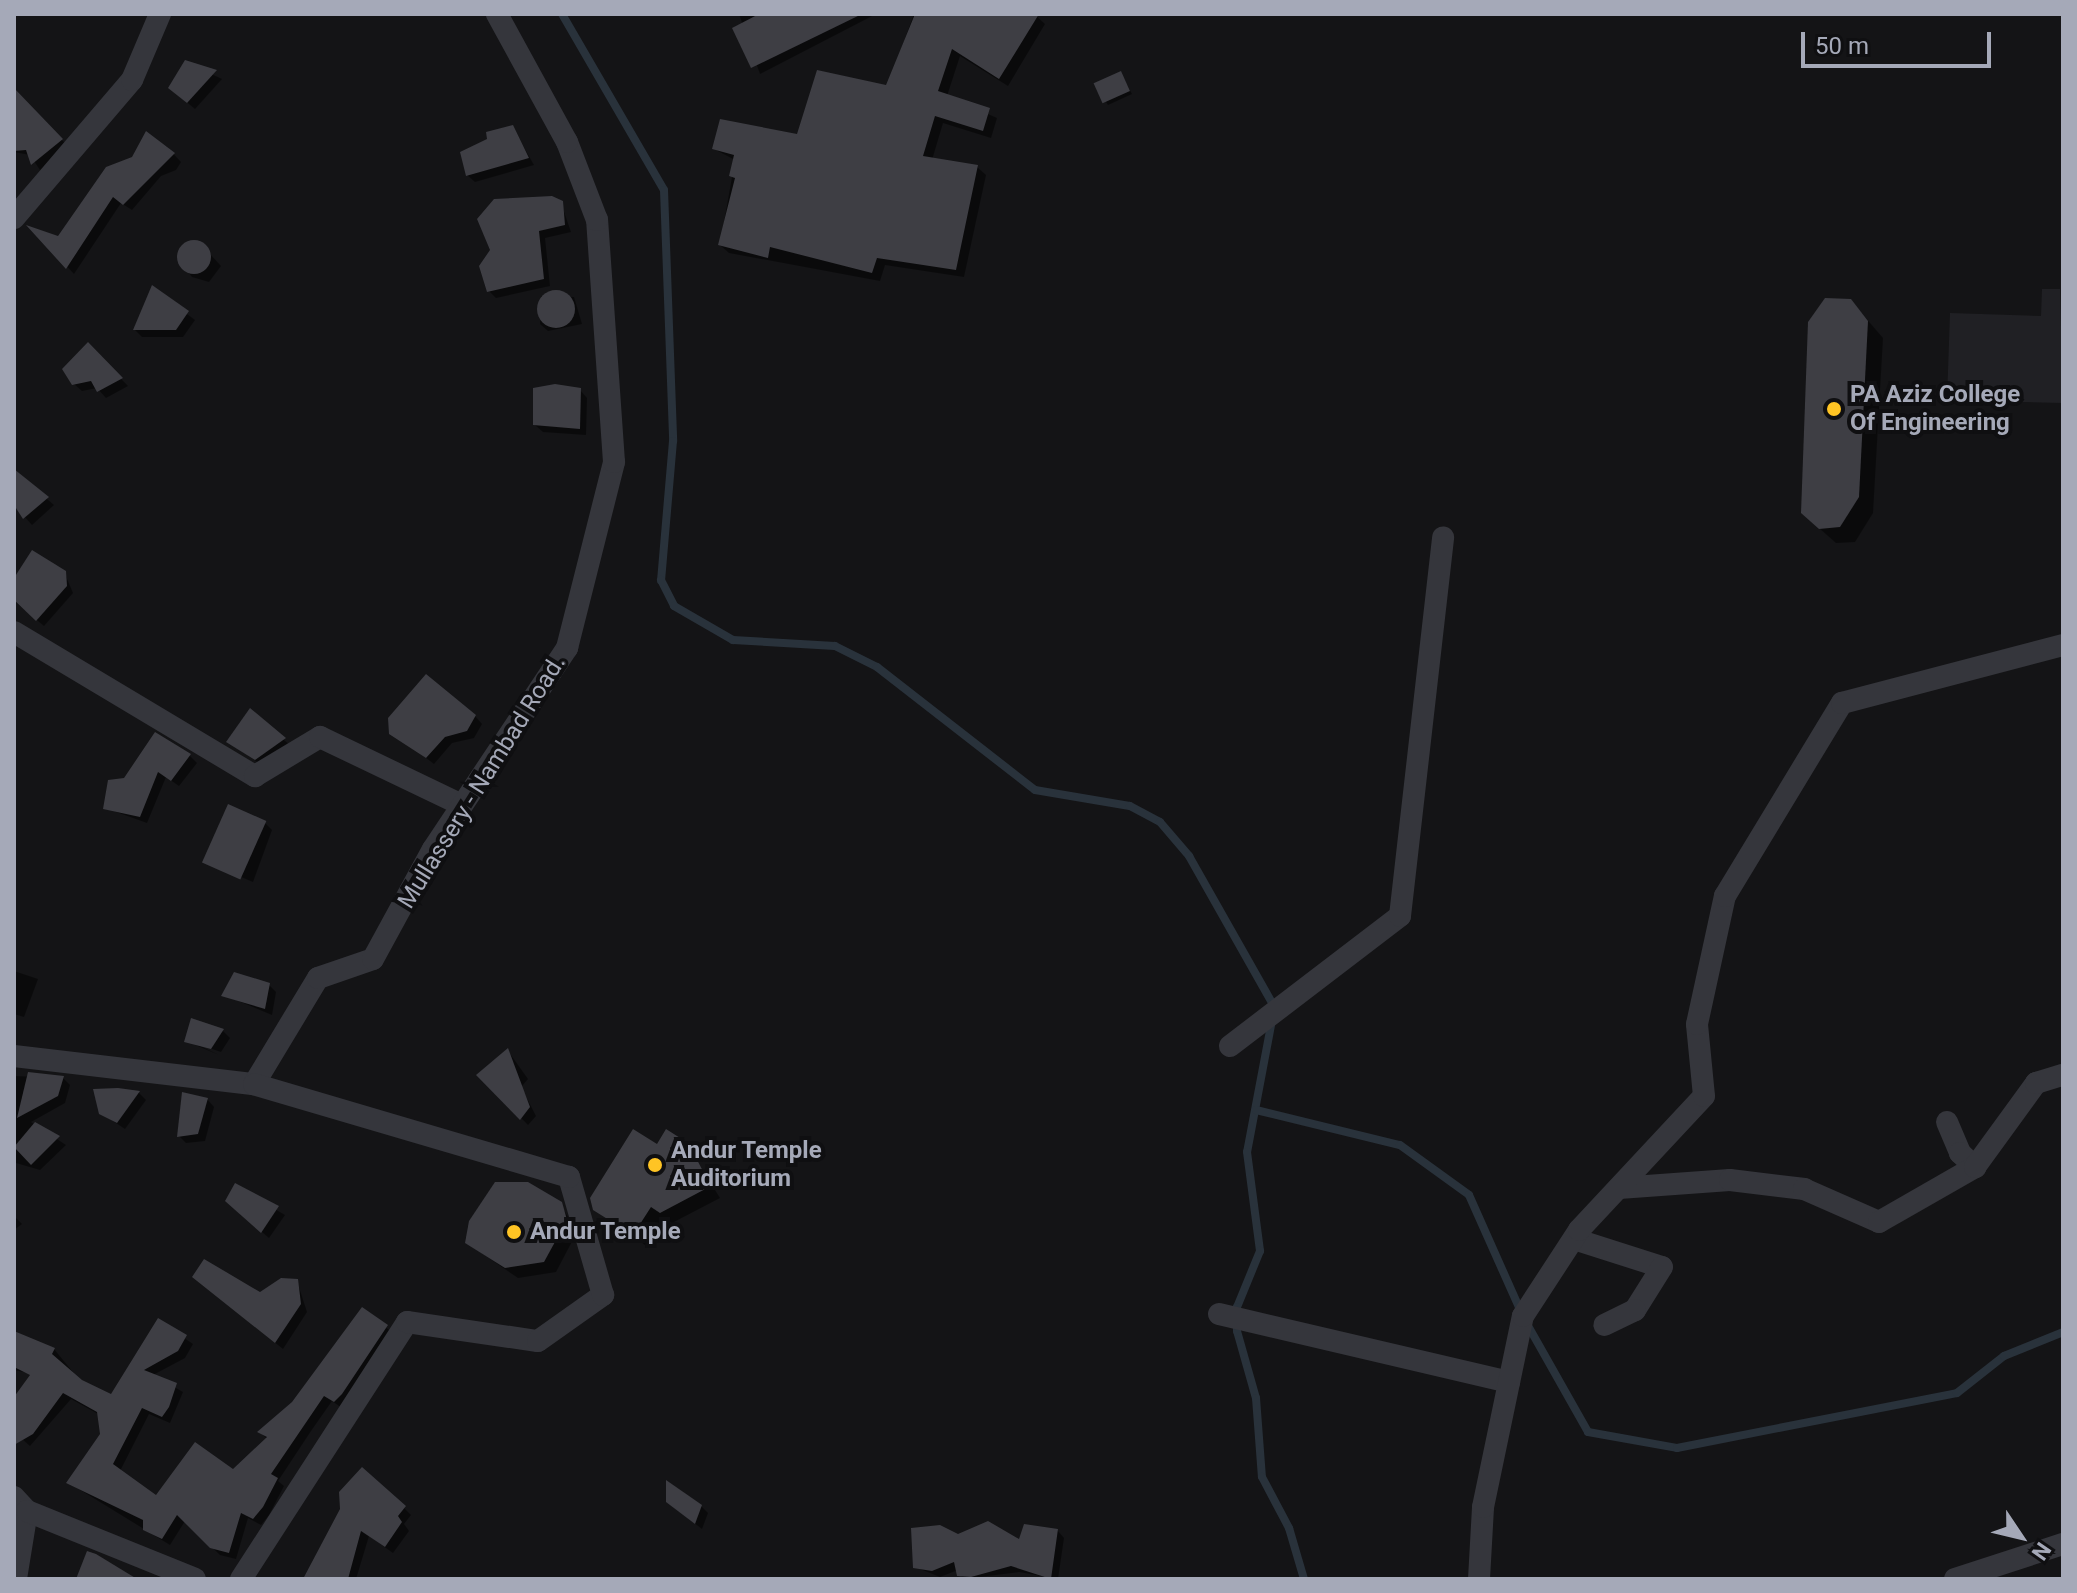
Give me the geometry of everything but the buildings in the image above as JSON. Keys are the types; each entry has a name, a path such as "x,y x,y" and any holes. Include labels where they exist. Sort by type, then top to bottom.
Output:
{"street":[{"path":"14,218 132,80 160,14"},
{"name":"Mullassery - Nambad Road.","path":"254,1084 318,978 373,959 462,805 567,648 614,462 597,220 567,142 497,14"},
{"path":"1230,1046 1400,916 1443,537"},
{"path":"14,632 255,776 320,737 462,805"},
{"path":"1479,1579 1483,1507 1523,1316 1574,1239 1704,1096 1697,1024 1725,896 1842,703 2063,645"},
{"path":"14,1056 254,1084 569,1177 603,1295 538,1341 407,1322 241,1579"},
{"path":"1619,1188 1730,1180 1804,1189 1879,1222 1975,1167 2036,1083 2063,1075"},
{"path":"1947,1122 1960,1153 1975,1167"},
{"path":"1574,1239 1662,1267 1635,1310 1604,1325"},
{"path":"1219,1314 1509,1382"},
{"path":"16,1579 20,1504 195,1579"},
{"path":"1955,1579 2063,1544"}],"shaded area":[{"path":"2042,289 2060,289 2063,403 1947,400 1950,313 2041,316"}],"waterway":[{"path":"562,14 664,190 673,441 661,580 674,606 733,640 835,646 877,667 1035,790 1130,806 1160,822 1189,856 1274,1006"},
{"path":"1272,1020 1247,1152 1260,1251 1237,1307 1237,1331 1256,1398 1262,1477 1289,1528 1304,1579"},
{"path":"1256,1110 1400,1145 1469,1195 1521,1312"},
{"path":"1527,1324 1588,1432 1677,1448 1957,1393 2004,1356 2063,1332"}],"place":[{"name":"PA Aziz College Of Engineering","path":"1834,409"},
{"name":"Andur Temple Auditorium","path":"655,1165"},
{"name":"Andur Temple","path":"514,1232"}]}
